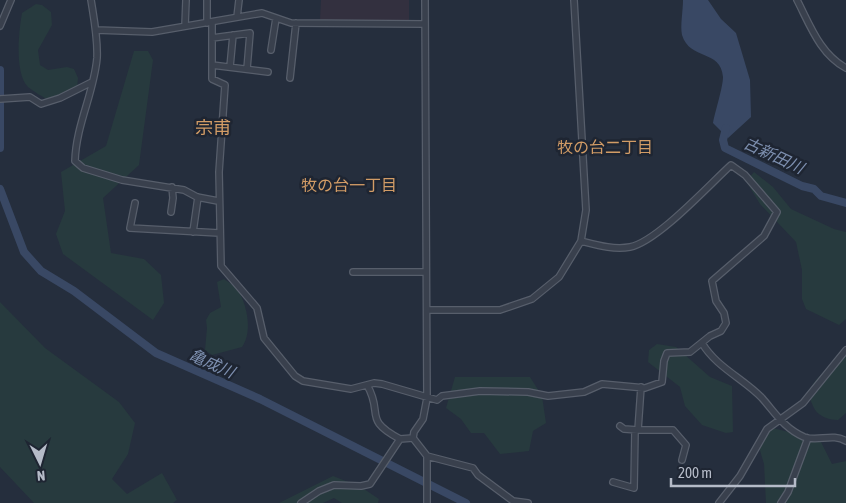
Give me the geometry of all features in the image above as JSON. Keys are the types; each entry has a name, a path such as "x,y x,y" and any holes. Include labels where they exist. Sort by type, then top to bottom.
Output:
{"street":[{"path":"0,26 11,0"},
{"path":"91,0 96,30 97,59 76,142 75,161 83,168 122,180 172,187 184,190 198,197 218,201"},
{"path":"185,26 186,0"},
{"path":"207,0 212,38 212,79 225,85 218,201 221,266 257,308 264,338 295,376 303,381 351,389 366,385 382,384 437,400 442,396 480,391 528,392 548,396 584,392 609,383 641,387 652,386 662,382 664,361 667,353 690,352 710,336 721,331 726,323 724,313 716,301 712,282 764,236 777,212 745,174 731,165 650,239 631,247 608,247 581,241"},
{"path":"237,17 239,0"},
{"path":"412,438 423,419 427,398 425,0"},
{"path":"427,310 500,310 532,299 560,277 581,241 586,210 574,0"},
{"path":"797,0 824,51 834,62 846,68"},
{"path":"96,30 152,32 262,13 296,23 424,24"},
{"path":"271,50 276,18"},
{"path":"290,78 296,23"},
{"path":"212,38 250,33 247,69"},
{"path":"230,67 233,35"},
{"path":"212,65 268,72"},
{"path":"0,99 30,97 41,104 60,98 92,82"},
{"path":"171,212 172,187"},
{"path":"193,232 198,197"},
{"path":"135,203 130,228 219,233"},
{"path":"353,272 426,272"},
{"path":"702,344 716,360 761,398 779,421 793,432 808,438 833,437 846,441"},
{"path":"719,503 740,476 763,435 803,403 846,350"},
{"path":"366,385 372,394 376,407 374,416 379,425 400,440"},
{"path":"613,482 634,488 636,430 641,387"},
{"path":"620,426 624,429 636,430 673,430 686,445 682,460"},
{"path":"301,503 319,491 334,485 360,486 370,484 400,440 412,438"},
{"path":"412,438 427,456 473,468 478,475 513,501 528,503"},
{"path":"781,503 788,492 808,438"},
{"path":"426,503 427,456"}],"shaded area":[{"path":"321,0 409,0 409,20 320,20"}],"green space":[{"path":"36,4 42,5 51,12 52,25 38,50 40,65 48,70 67,67 74,69 78,78 77,88 48,100 28,87 21,72 19,62 22,13"},
{"path":"134,51 148,51 153,60 139,165 103,198 111,253 144,259 161,275 164,303 153,320 63,254 56,234 65,211 61,172 106,146"},
{"path":"754,172 773,187 791,209 834,229 846,232 846,319 839,325 806,309 802,299 802,270 796,242 760,204 746,181"},
{"path":"224,279 237,289 244,302 248,326 247,334 242,347 212,355 205,350 206,320 210,313 221,307 217,282"},
{"path":"0,302 45,348 119,402 135,423 128,454 112,479 127,494 162,473 177,500 173,503 34,503 0,467"},
{"path":"657,344 676,347 710,377 732,386 733,432 726,433 702,425 685,406 680,387 648,362 649,350"},
{"path":"846,352 846,413 838,420 823,417 813,406 810,397 811,389 814,382"},
{"path":"455,377 530,377 542,396 546,423 533,431 529,451 500,454 484,433 471,433 461,419 446,408"},
{"path":"765,426 820,440 832,464 846,461 846,503 766,503 764,464 759,447"},
{"path":"333,476 361,487 379,499 378,503 342,503 334,498 323,503 279,503"}],"water":[{"path":"683,0 708,0 721,19 736,33 750,80 751,117 728,138 713,123 723,81 721,68 717,62 692,49 686,43 681,31"}],"waterway":[{"name":"亀成川","path":"0,70 0,148"},
{"name":"古新田川","path":"726,128 723,140 725,148 802,186 814,189 821,196 846,203"},
{"name":"亀成川","path":"0,189 24,252 41,271 74,291 156,353 260,399 466,503"}],"district":[{"name":"宗甫","path":"213,128"},
{"name":"牧の台二丁目","path":"605,147"},
{"name":"牧の台一丁目","path":"349,185"}]}
